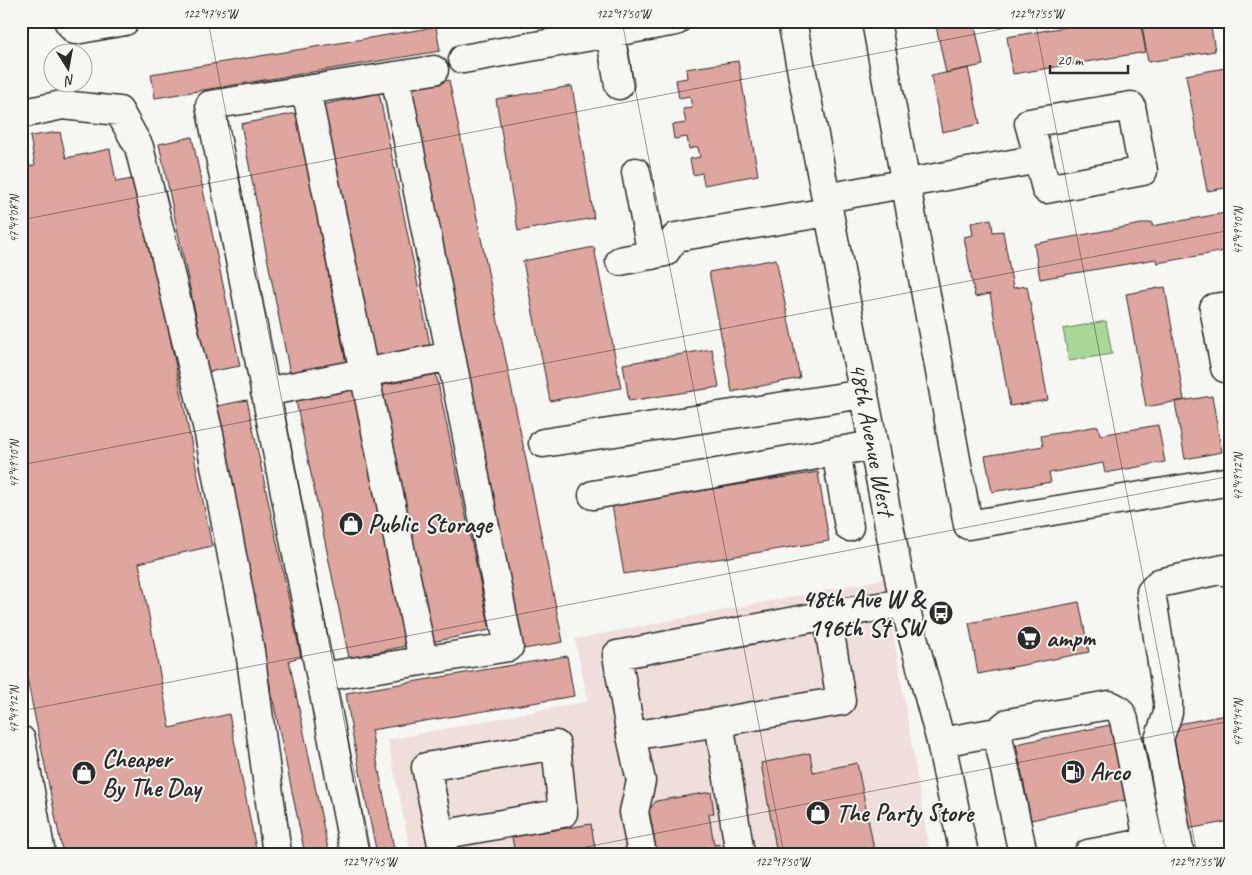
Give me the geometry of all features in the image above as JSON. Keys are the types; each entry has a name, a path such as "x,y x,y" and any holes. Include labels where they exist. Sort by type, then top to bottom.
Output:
{"street":[{"path":"68,21 75,30 125,21"},
{"path":"463,59 676,21"},
{"name":"48th Avenue West","path":"792,21 904,603 941,742 964,854"},
{"path":"876,21 904,184 968,525 1231,481"},
{"path":"610,33 620,85"},
{"path":"355,854 210,106 434,70"},
{"path":"321,677 509,647 395,76"},
{"path":"306,90 423,660"},
{"path":"21,114 62,104 119,111 139,147 209,434 250,651 277,854"},
{"path":"620,261 665,252 676,237 827,205 904,184 1039,159"},
{"path":"636,172 652,255"},
{"path":"1231,306 1214,308 1225,368 1231,370"},
{"path":"265,392 451,356"},
{"path":"543,443 864,394"},
{"path":"593,494 873,445"},
{"path":"836,451 849,527"},
{"path":"1180,854 1159,739 1168,713 1168,702 1151,592 1159,584 1224,569 1231,574"},
{"path":"642,854 634,812 641,781 617,655 827,615 904,603"},
{"path":"632,736 841,701 827,615"},
{"path":"941,742 997,732 1008,723 1109,705 1117,708 1124,720 1150,848 1088,854"},
{"path":"719,722 740,854"},
{"path":"997,732 1022,854"},
{"path":"21,740 33,838"},
{"path":"556,745 563,813 442,844 426,767 556,745"}],"shaded area":[{"path":"884,579 930,854 411,854 388,740 588,701 575,639"}],"green space":[{"path":"1106,321 1112,354 1069,361 1063,329"}],"building":[{"path":"935,21 974,21 983,65 946,73"},
{"path":"1100,21 1140,21 1146,52 1013,74 1007,37"},
{"path":"1167,21 1210,21 1215,51 1148,62 1142,26"},
{"path":"436,27 440,51 155,98 151,74"},
{"path":"738,61 758,175 704,185 702,173 693,175 690,159 700,157 698,147 689,149 687,137 674,139 672,125 686,123 683,109 692,108 690,96 679,98 676,80 687,78 686,69"},
{"path":"968,68 980,124 942,132 931,76"},
{"path":"1225,68 1231,99 1231,187 1207,191 1186,75"},
{"path":"449,80 563,642 524,649 410,87"},
{"path":"572,86 594,218 518,231 496,99"},
{"path":"379,93 430,345 373,357 322,105"},
{"path":"297,113 346,363 290,374 241,124"},
{"path":"60,132 66,158 110,149 116,182 138,178 212,546 139,563 170,728 229,714 257,854 63,854 21,649 21,168 35,165 30,136"},
{"path":"192,137 240,366 208,372 159,144"},
{"path":"1231,212 1231,250 1157,263 1156,259 1040,279 1034,244 1152,222 1152,226"},
{"path":"991,219 993,232 1003,231 1013,288 1027,286 1048,400 1010,406 990,294 975,297 964,237 973,235 971,223"},
{"path":"594,247 621,388 550,401 523,261"},
{"path":"776,259 800,378 732,392 709,272"},
{"path":"1165,287 1184,400 1146,407 1126,294"},
{"path":"712,349 719,387 629,401 623,364"},
{"path":"436,374 490,630 432,642 379,386"},
{"name":"Public Storage","path":"354,389 406,646 349,658 296,401"},
{"path":"1212,396 1222,452 1185,459 1175,402"},
{"path":"247,400 301,657 289,660 329,854 305,854 212,407"},
{"path":"1158,425 1165,462 1105,473 1103,463 1049,473 1051,482 992,492 985,456 1043,446 1041,436 1098,426 1100,435"},
{"path":"818,472 829,541 624,574 612,505"},
{"name":"ampm","path":"1079,602 1089,652 978,674 969,623"},
{"path":"567,656 574,696 371,730 395,854 377,854 352,733 346,693"},
{"path":"1231,714 1231,821 1187,829 1168,726"},
{"path":"1115,724 1130,799 1031,820 1016,744"},
{"name":"The Party Store","path":"810,753 813,772 857,763 875,854 777,854 761,763"},
{"path":"711,792 714,813 709,814 714,845 719,844 721,854 657,854 649,810 656,801"},
{"path":"591,824 596,854 515,854 512,837"}],"place":[{"name":"Public Storage","path":"351,524"},
{"name":"48th Ave W & 196th St SW","path":"941,613"},
{"name":"ampm","path":"1029,638"},
{"name":"Arco","path":"1073,772"},
{"name":"Cheaper By The Day","path":"84,773"},
{"name":"The Party Store","path":"818,813"}]}
